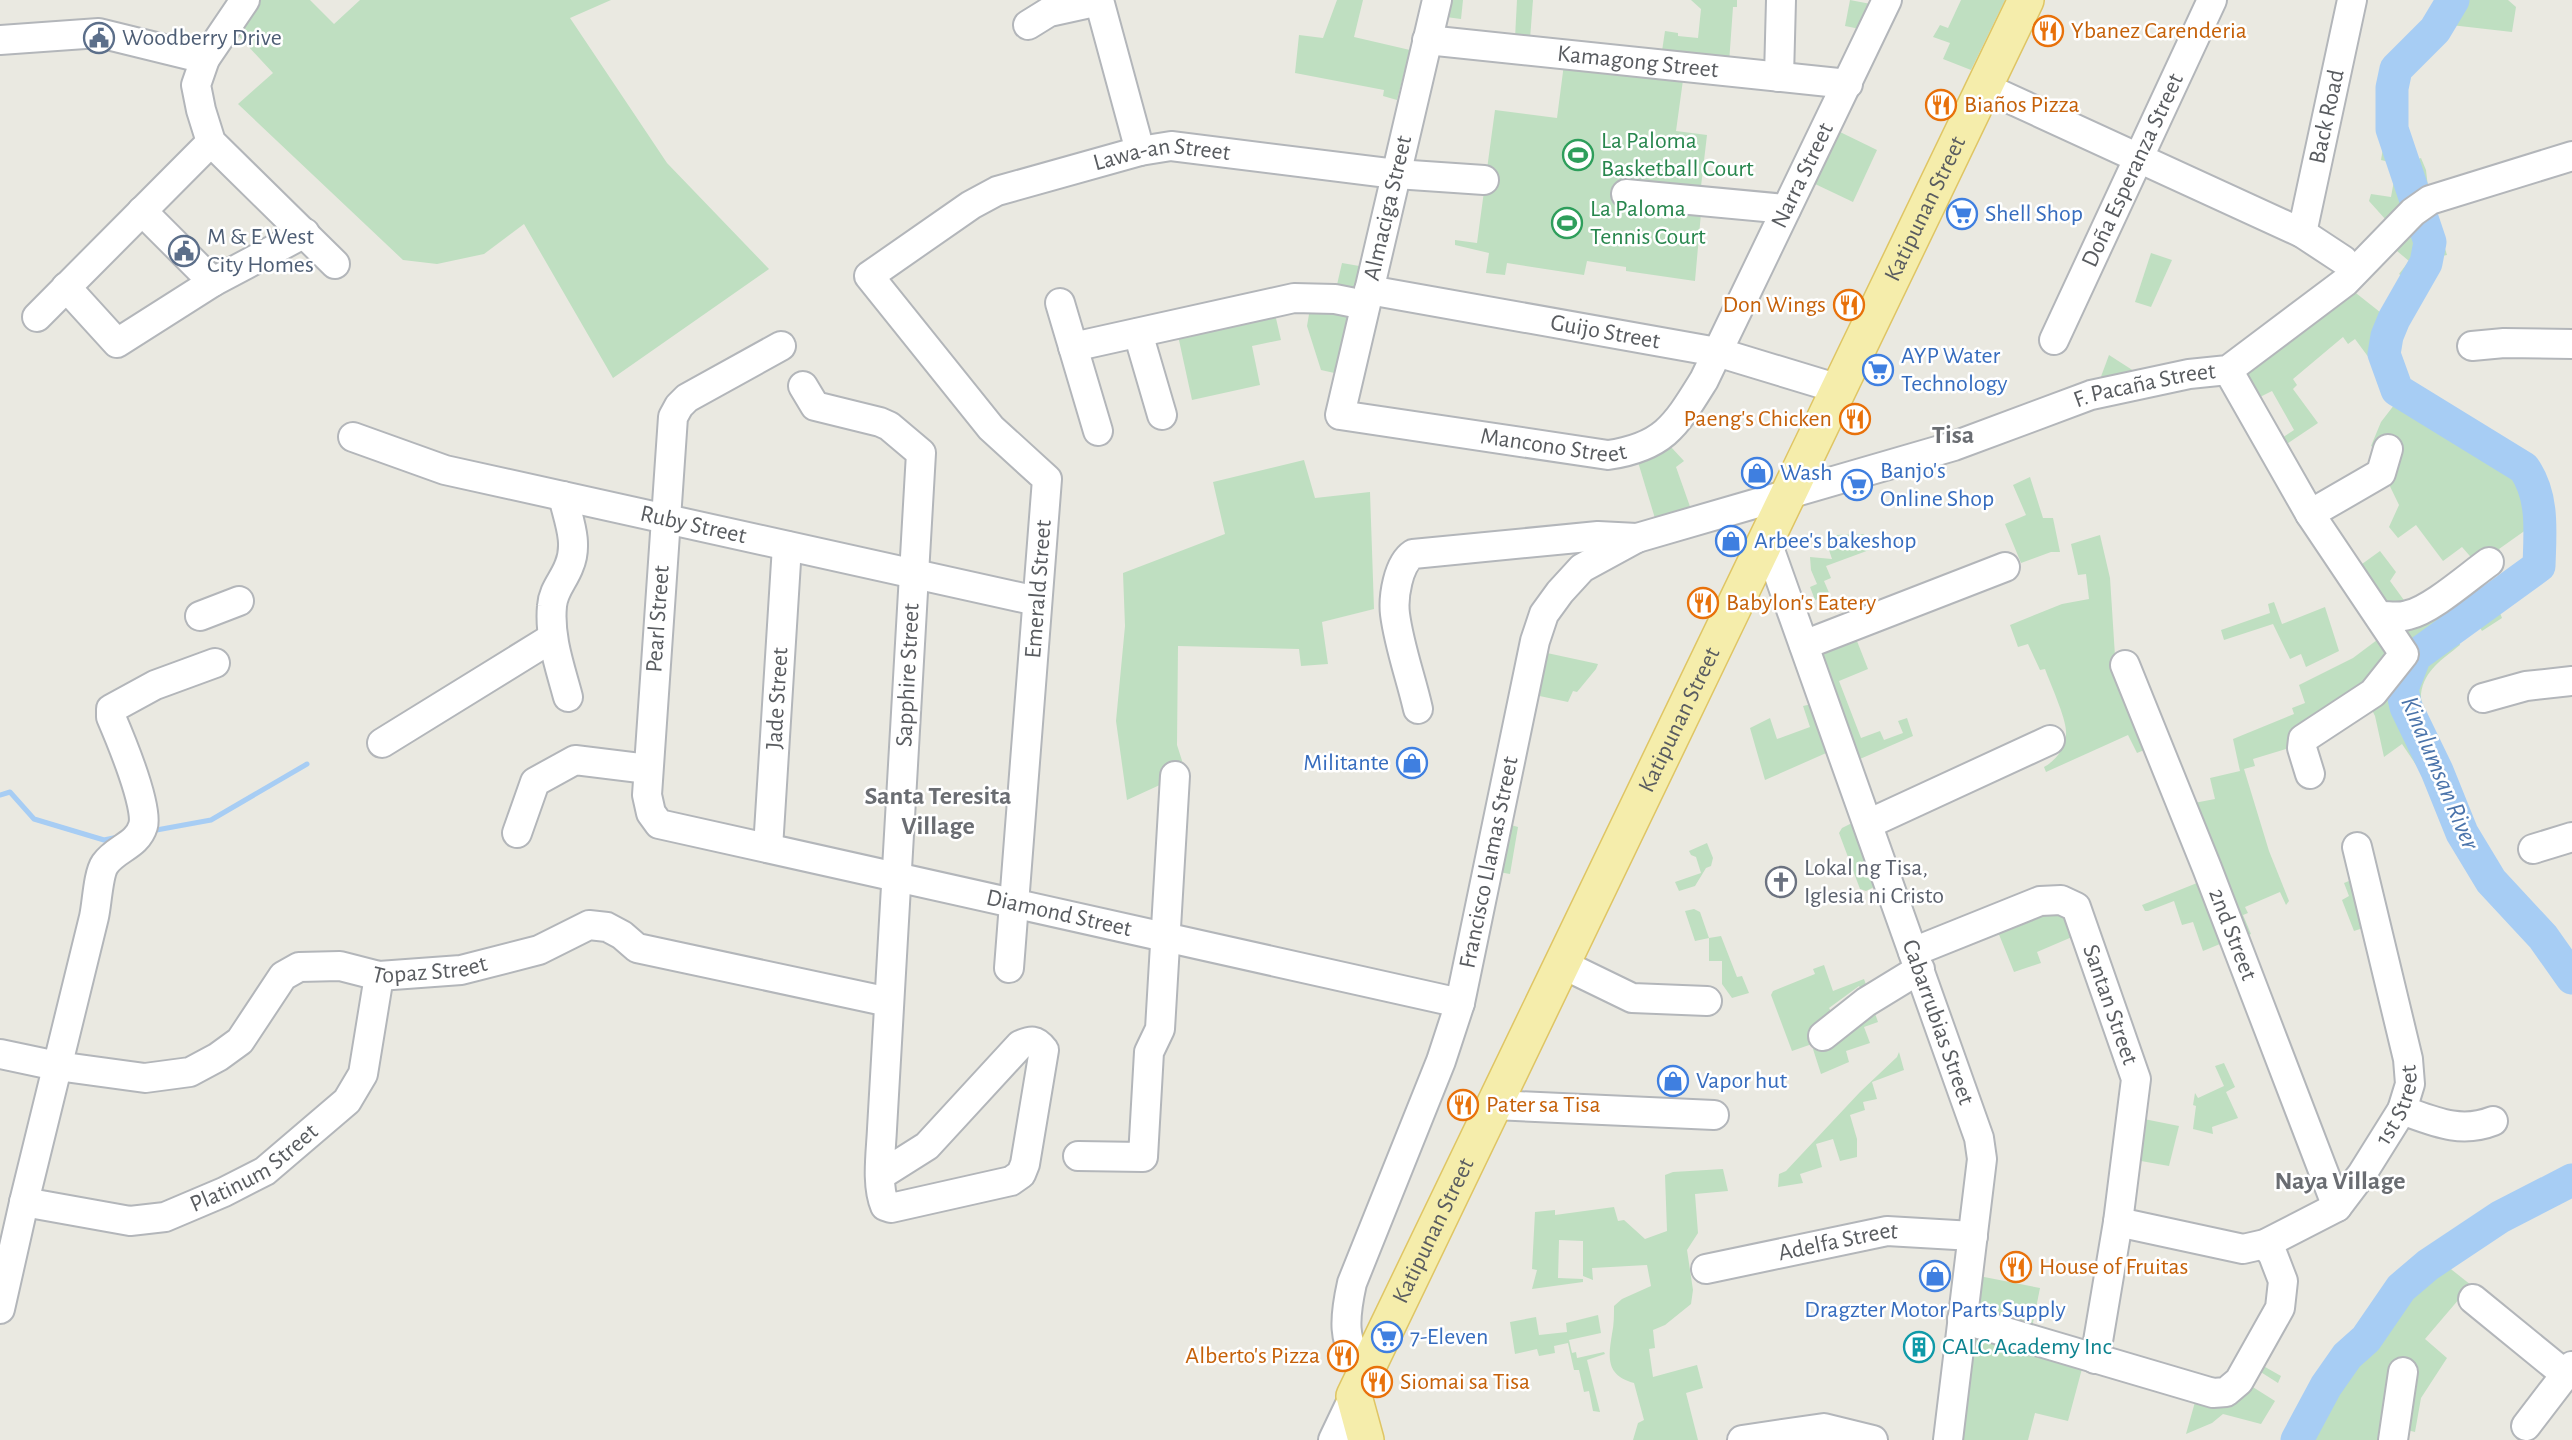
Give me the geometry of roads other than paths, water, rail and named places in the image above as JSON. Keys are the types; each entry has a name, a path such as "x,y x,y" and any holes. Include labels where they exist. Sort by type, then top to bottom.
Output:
{"main road":[{"name":"Katipunan Street","path":"1354,1396 2026,0"},
{"path":"1354,1396 1366,1440"}],"street":[{"path":"246,0 205,59 196,85 211,142 335,264"},
{"path":"1028,25 1049,12 1099,0 1140,151"},
{"name":"Almaciga Street","path":"1340,415 1437,0"},
{"path":"1779,77 1781,0"},
{"name":"Narra Street","path":"1717,352 1887,0"},
{"name":"Doña Esperanza Street","path":"2054,341 2213,0"},
{"name":"Back Road","path":"2302,233 2351,0"},
{"path":"0,40 99,33 205,59"},
{"name":"Kamagong Street","path":"1427,40 1848,84"},
{"path":"1984,87 2302,233 2343,260"},
{"path":"37,317 211,142"},
{"name":"Lawa-an Street","path":"869,276 971,205 997,191 1140,151 1171,146 1396,174 1484,180"},
{"name":"F. Pacaña Street","path":"1789,493 1954,446 2091,395 2189,374 2228,370 2345,282 2422,206 2572,157"},
{"path":"1626,194 1786,209"},
{"path":"142,211 213,282"},
{"path":"66,287 117,343 213,282 305,233"},
{"name":"Emerald Street","path":"869,276 991,428 1047,480 1009,968"},
{"path":"1309,297 1358,335"},
{"name":"Guijo Street","path":"1073,347 1294,298 1367,298 1717,352 1839,388"},
{"path":"1059,303 1098,431"},
{"path":"1138,332 1162,415"},
{"path":"2472,346 2504,343 2572,344"},
{"name":"Pearl Street","path":"659,824 651,813 647,795 673,417 678,406 687,398 781,346"},
{"name":"Mancono Street","path":"1340,415 1587,454 1629,452 1646,446 1680,418 1704,380 1717,352"},
{"path":"2228,370 2310,514 2404,654 2373,693 2303,739 2302,748 2310,774"},
{"name":"Sapphire Street","path":"803,386 815,406 880,422 889,426 921,453 889,1002 881,1175 885,1206 891,1208 1011,1181 1021,1174 1025,1164 1044,1050 1038,1042 1030,1040 1020,1045 927,1146 881,1175"},
{"name":"Ruby Street","path":"353,437 445,470 1037,601"},
{"path":"2310,514 2381,473 2388,449"},
{"name":"Francisco Llamas Street","path":"1369,1364 1359,1360 1347,1343 1347,1313 1352,1283 1441,1061 1460,1003 1535,641 1544,614 1582,568 1637,538 1789,493"},
{"path":"563,496 574,543 570,565 557,586 552,604 552,638 568,697"},
{"path":"1418,709 1394,612 1400,568 1406,559 1413,554 1598,536 1637,538"},
{"name":"Cabarrubias Street","path":"1766,539 1979,1138 1982,1159 1948,1440"},
{"name":"Jade Street","path":"768,848 787,546"},
{"path":"2380,616 2411,615 2425,608 2488,562"},
{"path":"1804,645 2006,567"},
{"path":"200,615 239,601"},
{"path":"382,743 552,638"},
{"path":"0,1309 57,1066 112,858 135,842 145,818 142,802 111,717 111,709 155,685 215,663"},
{"name":"2nd Street","path":"2125,665 2207,868 2337,1207"},
{"path":"2483,698 2526,687 2572,681"},
{"path":"1868,824 2050,740"},
{"path":"517,832 535,782 575,760 648,769"},
{"path":"1078,1156 1143,1157 1149,1052 1160,1029 1175,776"},
{"name":"Diamond Street","path":"659,824 1460,1003"},
{"path":"2533,849 2572,837"},
{"name":"1st Street","path":"2118,1222 2243,1249 2265,1244 2337,1207 2362,1174 2402,1110 2410,1084 2408,1059 2357,847"},
{"name":"Santan Street","path":"1916,960 2040,901 2061,900 2076,907 2136,1079 2118,1222 2095,1359"},
{"name":"Topaz Street","path":"0,1054 57,1066 145,1078 190,1072 240,1041 283,976 299,967 340,966 379,976 461,970 539,950 589,925 607,927 637,948 889,1002"},
{"path":"1823,1036 1916,960"},
{"path":"1562,964 1632,998 1707,1001"},
{"name":"Platinum Street","path":"24,1202 130,1221 165,1217 265,1171 347,1101 363,1074 379,976"},
{"path":"1494,1105 1714,1115"},
{"path":"2402,1110 2442,1125 2462,1128 2493,1121"},
{"name":"Adelfa Street","path":"1706,1269 1887,1231 1973,1236"},
{"path":"1962,1319 2213,1393 2226,1392 2239,1381 2280,1308 2283,1282 2273,1255 2265,1244"},
{"path":"2473,1298 2569,1370 2560,1401 2526,1426"},
{"path":"2393,1440 2403,1372"},
{"name":"Katipunan Street","path":"1333,1440 1354,1396"},
{"path":"1742,1440 1824,1428 1873,1440"}],"waterway":[{"name":"Kinalumsan River","path":"2453,0 2435,30 2396,69 2392,88 2392,129 2430,242 2426,263 2394,319 2384,354 2397,390 2524,468 2538,503 2539,566 2415,656 2402,689 2406,707 2437,771 2462,833 2491,881 2543,937 2572,978"},
{"path":"151,831 211,820 307,764"},
{"path":"0,795 10,792 34,819 104,840 118,837"},
{"name":"Kinalumsan River","path":"2297,1440 2326,1386 2347,1356 2366,1339 2401,1288 2428,1265 2500,1217 2572,1180"}],"place":[{"name":"Ybanez Carenderia","path":"2048,31"},
{"name":"Woodberry Drive","path":"99,38"},
{"name":"Biaños Pizza","path":"1941,105"},
{"name":"La Paloma Basketball Court","path":"1578,155"},
{"name":"Shell Shop","path":"1962,214"},
{"name":"La Paloma Tennis Court","path":"1567,223"},
{"name":"M & E West City Homes","path":"184,251"},
{"name":"Don Wings","path":"1849,305"},
{"name":"AYP Water Technology","path":"1878,370"},
{"name":"Paeng's Chicken","path":"1855,419"},
{"name":"Wash","path":"1757,473"},
{"name":"Banjo's Online Shop","path":"1857,485"},
{"name":"Arbee's bakeshop","path":"1731,541"},
{"name":"Babylon's Eatery","path":"1703,603"},
{"name":"Militante","path":"1412,763"},
{"name":"Lokal ng Tisa, Iglesia ni Cristo","path":"1781,882"},
{"name":"Vapor hut","path":"1673,1081"},
{"name":"Pater sa Tisa","path":"1463,1105"},
{"name":"House of Fruitas","path":"2016,1267"},
{"name":"Dragzter Motor Parts Supply","path":"1935,1276"},
{"name":"7-Eleven","path":"1387,1337"},
{"name":"CALC Academy Inc","path":"1919,1347"},
{"name":"Alberto's Pizza","path":"1343,1356"},
{"name":"Siomai sa Tisa","path":"1377,1382"}],"district":[{"name":"Tisa","path":"1953,435"},
{"name":"Santa Teresita Village","path":"938,811"},
{"name":"Naya Village","path":"2340,1181"}]}
